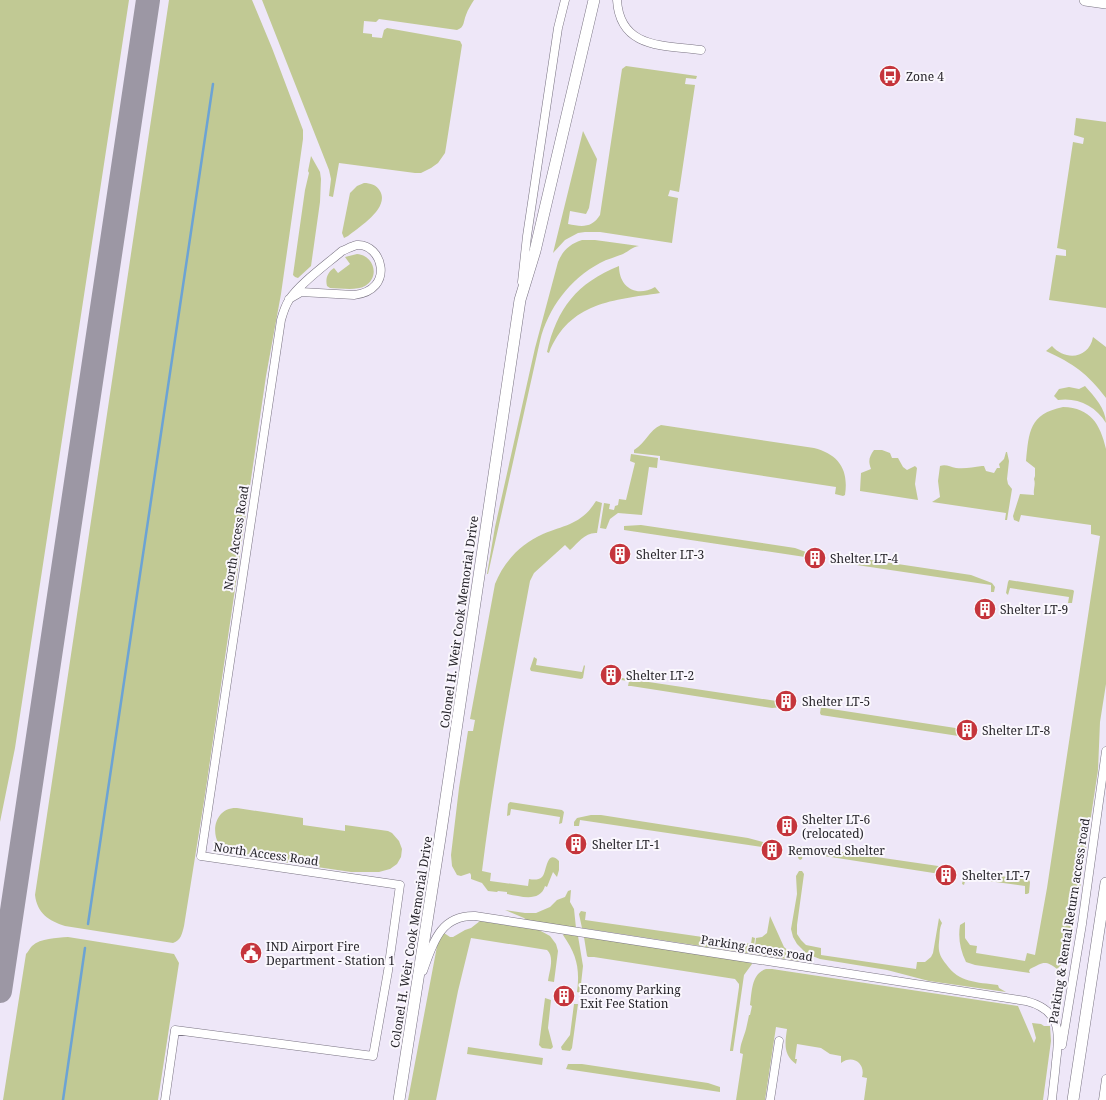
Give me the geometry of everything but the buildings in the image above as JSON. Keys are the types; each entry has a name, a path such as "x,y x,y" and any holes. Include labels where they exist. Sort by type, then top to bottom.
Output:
{"street":[{"path":"520,300 527,236 558,28 565,0"},
{"path":"617,0 621,22 628,32 640,40 700,50"},
{"path":"1085,0 1106,3"},
{"name":"Colonel H. Weir Cook Memorial Drive","path":"400,1100 520,300 535,251 594,1"},
{"name":"North Access Road","path":"165,1100 175,1030 373,1056 388,971 400,885 201,856 281,320 284,309 289,299 296,291 342,251 357,245 365,246 379,261 381,269 377,284 371,290 363,294 354,295 301,292 289,299"},
{"name":"Parking & Rental Return access road","path":"1052,1097 1067,1019 1082,924 1106,751"},
{"path":"1073,1100 1106,883"},
{"name":"Parking access road","path":"417,987 434,941 440,930 454,920 469,916 1026,1001 1040,1006 1054,1019 1058,1026 1059,1040 1052,1097"},
{"path":"770,1100 779,1041"},
{"path":"1103,1100 1106,1079"}],"green space":[{"path":"0,0 129,0 15,748 0,822"},
{"path":"169,0 252,0 303,130 281,294 266,376 205,795 184,926 182,934 176,942 173,943 65,926 49,919 41,911 38,907 35,895"},
{"path":"262,0 474,0 468,11 463,26 457,30 379,19 376,22 364,21 363,33 372,34 372,37 382,38 384,30 387,28 460,41 462,45 445,153 438,163 421,173 415,173 339,163 333,197 329,196 331,179 329,170"},
{"path":"626,66 697,76 696,79 686,78 685,84 695,85 679,192 670,190 668,196 678,198 672,243 600,232 585,232 578,233 565,240 553,253 583,131 597,159 589,208 586,214 570,211 568,224 586,226 594,222 600,215 622,69"},
{"path":"1076,118 1106,122 1106,308 1049,300 1056,255 1066,256 1066,250 1057,248 1073,142 1083,144 1084,138 1074,135"},
{"path":"311,156 320,172 320,202 311,266 298,278 293,275"},
{"path":"364,183 369,183 379,189 382,197 381,204 372,216 359,228 344,238 342,233 350,193 357,186"},
{"path":"582,240 595,240 639,246 600,263 579,277 562,296 549,317 540,341 487,574 495,527 535,348 558,262 567,248"},
{"path":"357,254 363,255 371,262 374,272 370,282 361,288 330,288 327,286 327,278 330,271 334,268 338,273 350,264 345,257"},
{"path":"619,266 622,280 625,285 635,291 648,290 655,287 660,293 610,302 595,306 581,313 568,323 558,336 549,353 547,352 551,336 557,322 571,299 591,280"},
{"path":"1093,337 1106,347 1106,398 1093,382 1079,370 1065,360 1046,351 1052,346 1063,354 1070,356 1076,355 1087,350"},
{"path":"1085,386 1096,398 1102,408 1106,423 1091,407 1079,401 1065,399 1058,400 1054,396 1059,389 1069,387 1079,389"},
{"path":"1063,407 1081,410 1093,419 1101,432 1106,449 1106,684 1100,722 1098,770 1078,902 1067,959 1057,969 1044,963 1030,969 1030,973 975,965 966,962 960,944 959,930 960,925 965,922 965,938 970,945 977,946 976,953 1025,961 1027,953 1035,955 1047,888 1100,536 1091,534 1091,525 1021,515 1019,522 1014,520 1013,516 1020,494 1034,495 1035,468 1026,461 1028,441 1033,426 1043,414"},
{"path":"661,425 814,448 830,454 840,464 843,470 846,486 845,495 835,494 836,487 660,460 660,456 634,453 634,450 642,444 653,430"},
{"path":"874,450 882,450 890,453 892,458 898,458 903,467 907,470 915,466 917,468 915,484 918,500 860,491 861,473 871,469 870,459"},
{"path":"1006,452 1009,461 1007,479 1008,484 1012,489 1007,520 1005,520 1006,513 932,502 940,497 938,481 940,466 946,465 956,468 963,468 984,466 986,471 994,473 997,468 1000,468 999,464 1004,459"},
{"path":"631,454 658,458 657,468 649,467 642,515 618,513 610,519 606,529 600,528 604,503 610,504 609,509 614,510 615,506 618,505 619,499 626,500 635,463 630,461"},
{"path":"596,501 602,503 597,533 585,536 570,550 565,545 534,573 530,581 510,689 482,871 491,873 490,881 528,886 529,879 536,880 544,875 549,859 552,857 559,861 559,870 557,877 553,872 547,887 545,886 539,895 534,897 523,897 507,894 507,892 488,891 482,883 471,879 470,873 461,876 457,875 452,866 451,855 468,731 473,731 475,720 470,719 495,584 508,561 527,543 543,534 566,526 579,519 591,509"},
{"path":"641,525 795,548 806,552 805,557 624,530 624,526"},
{"path":"851,557 971,575 992,583 995,587 994,592 991,592 991,585 850,564"},
{"path":"1009,580 1073,590 1072,603 1068,603 1069,597 1010,588 1008,595 1006,593"},
{"path":"534,657 537,659 536,665 582,672 584,665 583,678 581,679 531,671 530,669"},
{"path":"622,678 783,702 783,707 772,708 628,686 629,681 621,680"},
{"path":"822,701 826,702 825,708 962,729 963,722 967,722 965,737 821,715"},
{"path":"510,802 562,810 564,812 562,823 559,824 560,817 511,809 510,815 507,816 508,804"},
{"path":"237,808 303,818 303,825 345,831 345,825 388,831 392,833 399,841 402,849 401,857 397,864 390,869 379,872 351,872 229,854 222,849 218,842 215,834 215,826 222,813 228,809"},
{"path":"591,815 601,815 748,838 763,842 762,847 580,820 579,826 574,826 574,822 577,818"},
{"path":"801,846 945,867 943,882 940,881 940,874 805,853 803,853 802,859 800,860 798,858"},
{"path":"799,871 802,871 804,874 797,934 806,945 821,948 821,955 916,969 917,962 925,962 933,953 939,918 942,923 940,928 939,951 942,959 951,970 957,975 969,980 998,985 999,988 1006,992 929,981 887,970 820,959 807,954 797,944 791,929 797,894 796,876"},
{"path":"965,871 1029,880 1029,893 1025,894 1025,886 966,878 964,885 962,884"},
{"path":"571,890 570,902 574,909 576,928 526,920 505,910 536,913 550,907 557,900 565,897 568,891"},
{"path":"581,911 586,912 585,920 751,944 752,937 755,938 753,954 582,928 579,914"},
{"path":"770,916 784,947 799,960 798,961 754,954 756,938 762,937 767,933"},
{"path":"480,921 539,930 550,936 556,944 558,951 554,982 548,981 551,957 547,950 471,938 458,991 436,1100 408,1100 438,941 444,933 450,937 453,937 471,928"},
{"path":"563,935 578,936 583,966 580,993 577,992 578,969 572,949"},
{"path":"68,937 174,954 179,963 158,1100 3,1100 26,954 32,946 40,941"},
{"path":"584,937 751,962 752,964 744,975 733,1051 730,1050 739,987 739,984 735,979 588,957"},
{"path":"766,969 1018,1006 1034,1043 1036,1038 1032,1023 1050,1026 1051,1041 1043,1100 864,1100 867,1078 862,1077 862,1068 857,1061 849,1059 841,1063 841,1056 830,1054 821,1048 797,1044 795,1059 797,1059 796,1064 787,1053 787,1029 776,1027 765,1100 736,1100 743,1054 740,1053 740,1050 752,1006 750,1005 753,984 757,975"},
{"path":"545,998 551,1000 548,1028 553,1047 551,1049 542,1048 539,1045"},
{"path":"574,1004 578,1004 572,1048 570,1051 562,1050 561,1047 570,1035"},
{"path":"468,1047 543,1058 542,1065 467,1054"},
{"path":"568,1064 582,1064 708,1083 720,1087 720,1092 566,1069"}],"waterway":[{"path":"88,924 213,84"},
{"path":"63,1100 85,948"}],"taxiway":[{"path":"0,991 148,0"}],"place":[{"name":"Zone 4","path":"890,76"},
{"name":"Shelter LT-3","path":"620,554"},
{"name":"Shelter LT-4","path":"815,558"},
{"name":"Shelter LT-9","path":"985,609"},
{"name":"Shelter LT-2","path":"611,675"},
{"name":"Shelter LT-5","path":"786,701"},
{"name":"Shelter LT-8","path":"967,730"},
{"name":"Shelter LT-6 (relocated)","path":"787,826"},
{"name":"Shelter LT-1","path":"576,844"},
{"name":"Removed Shelter","path":"772,850"},
{"name":"Shelter LT-7","path":"946,875"},
{"name":"IND Airport Fire Department - Station 1","path":"251,953"},
{"name":"Economy Parking Exit Fee Station","path":"564,996"}]}
